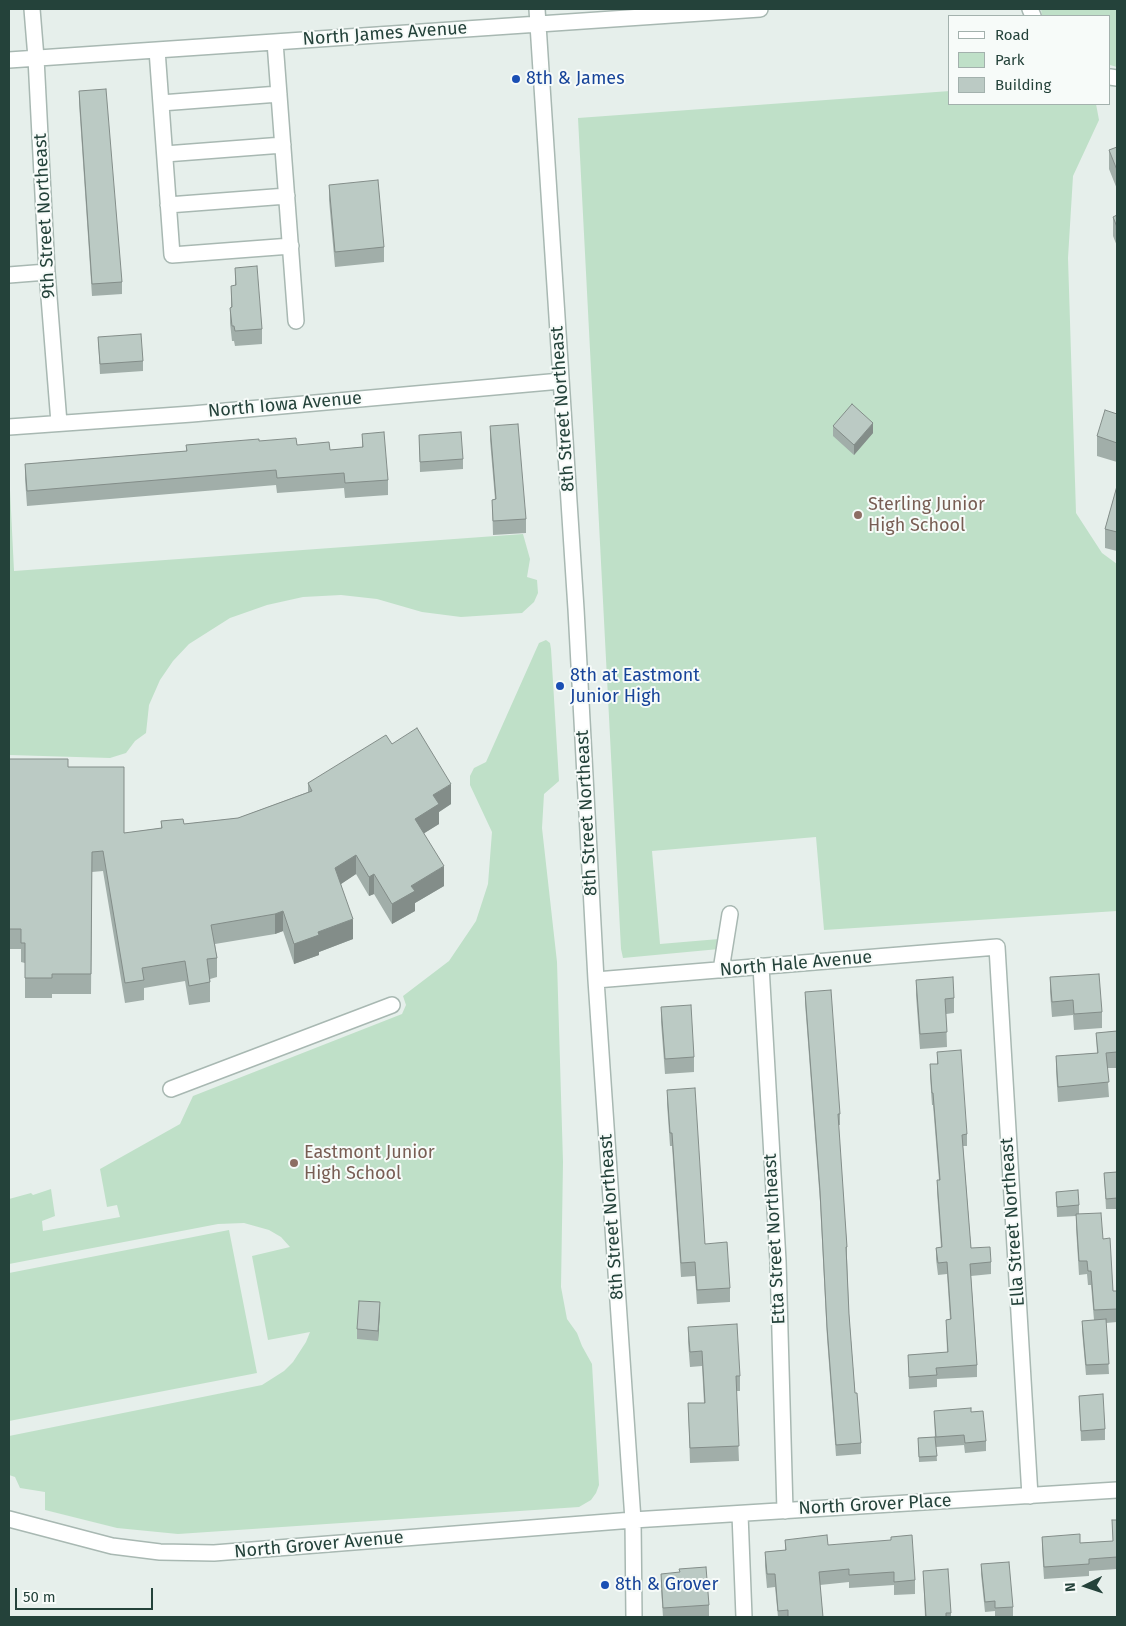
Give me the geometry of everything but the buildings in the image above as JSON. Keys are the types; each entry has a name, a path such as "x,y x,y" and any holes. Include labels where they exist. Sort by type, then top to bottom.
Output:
{"street":[{"name":"9th Street Northeast","path":"32,9 47,272 59,423"},
{"name":"North James Avenue","path":"9,60 275,42 537,16 760,9"},
{"name":"8th Street Northeast","path":"537,16 576,609 596,980 633,1520 634,1617"},
{"path":"275,42 296,321"},
{"path":"157,50 172,255 290,246"},
{"path":"161,103 279,94"},
{"path":"165,154 283,145"},
{"path":"168,205 287,196"},
{"path":"9,275 47,272"},
{"name":"North Iowa Avenue","path":"9,427 192,414 561,381"},
{"path":"721,970 730,914"},
{"name":"North Hale Avenue","path":"596,980 996,948"},
{"name":"Ella Street Northeast","path":"996,948 1030,1496"},
{"name":"Etta Street Northeast","path":"761,966 778,1261 785,1511"},
{"path":"171,1089 392,1005"},
{"name":"North Grover Place","path":"633,1520 1117,1490"},
{"path":"740,1514 744,1617"},
{"name":"North Grover Avenue","path":"9,1519 112,1546 160,1552 214,1553 633,1520"}],"green space":[{"path":"1041,9 1117,9 1117,67 1111,65 1111,15 1042,15"},
{"name":"Sterling Junior High School","path":"948,91 948,105 1096,105 1099,120 1073,176 1068,258 1076,513 1102,553 1117,564 1117,911 824,930 816,837 652,851 660,944 719,939 719,949 623,958 621,949 578,118"},
{"path":"9,470 14,571 523,534 530,559 527,577 537,580 538,593 534,602 522,613 461,617 422,612 377,599 341,595 303,597 267,605 230,618 189,644 173,661 160,680 149,705 146,733 135,741 126,753 110,758 9,755"},
{"path":"546,640 550,643 551,649 559,781 544,794 542,828 557,962 563,1162 561,1287 567,1319 577,1333 592,1364 599,1485 596,1493 591,1500 579,1507 178,1534 117,1528 45,1510 45,1492 20,1488 15,1477 9,1475 9,1436 262,1385 284,1371 293,1362 310,1332 268,1340 252,1256 290,1247 281,1237 269,1230 244,1223 218,1224 9,1264 9,1199 31,1193 33,1195 51,1189 55,1216 42,1221 43,1231 120,1217 117,1205 107,1207 100,1169 180,1124 193,1096 402,1014 406,1005 403,996 449,961 476,921 488,884 492,832 470,785 470,776 474,768 486,762 539,643"},
{"path":"229,1230 257,1373 9,1421 9,1273"}],"place":[{"name":"8th & James","path":"516,79"},
{"name":"Sterling Junior High School","path":"858,515"},
{"name":"8th at Eastmont Junior High","path":"560,686"},
{"name":"Eastmont Junior High School","path":"294,1163"},
{"name":"8th & Grover","path":"605,1585"}]}
